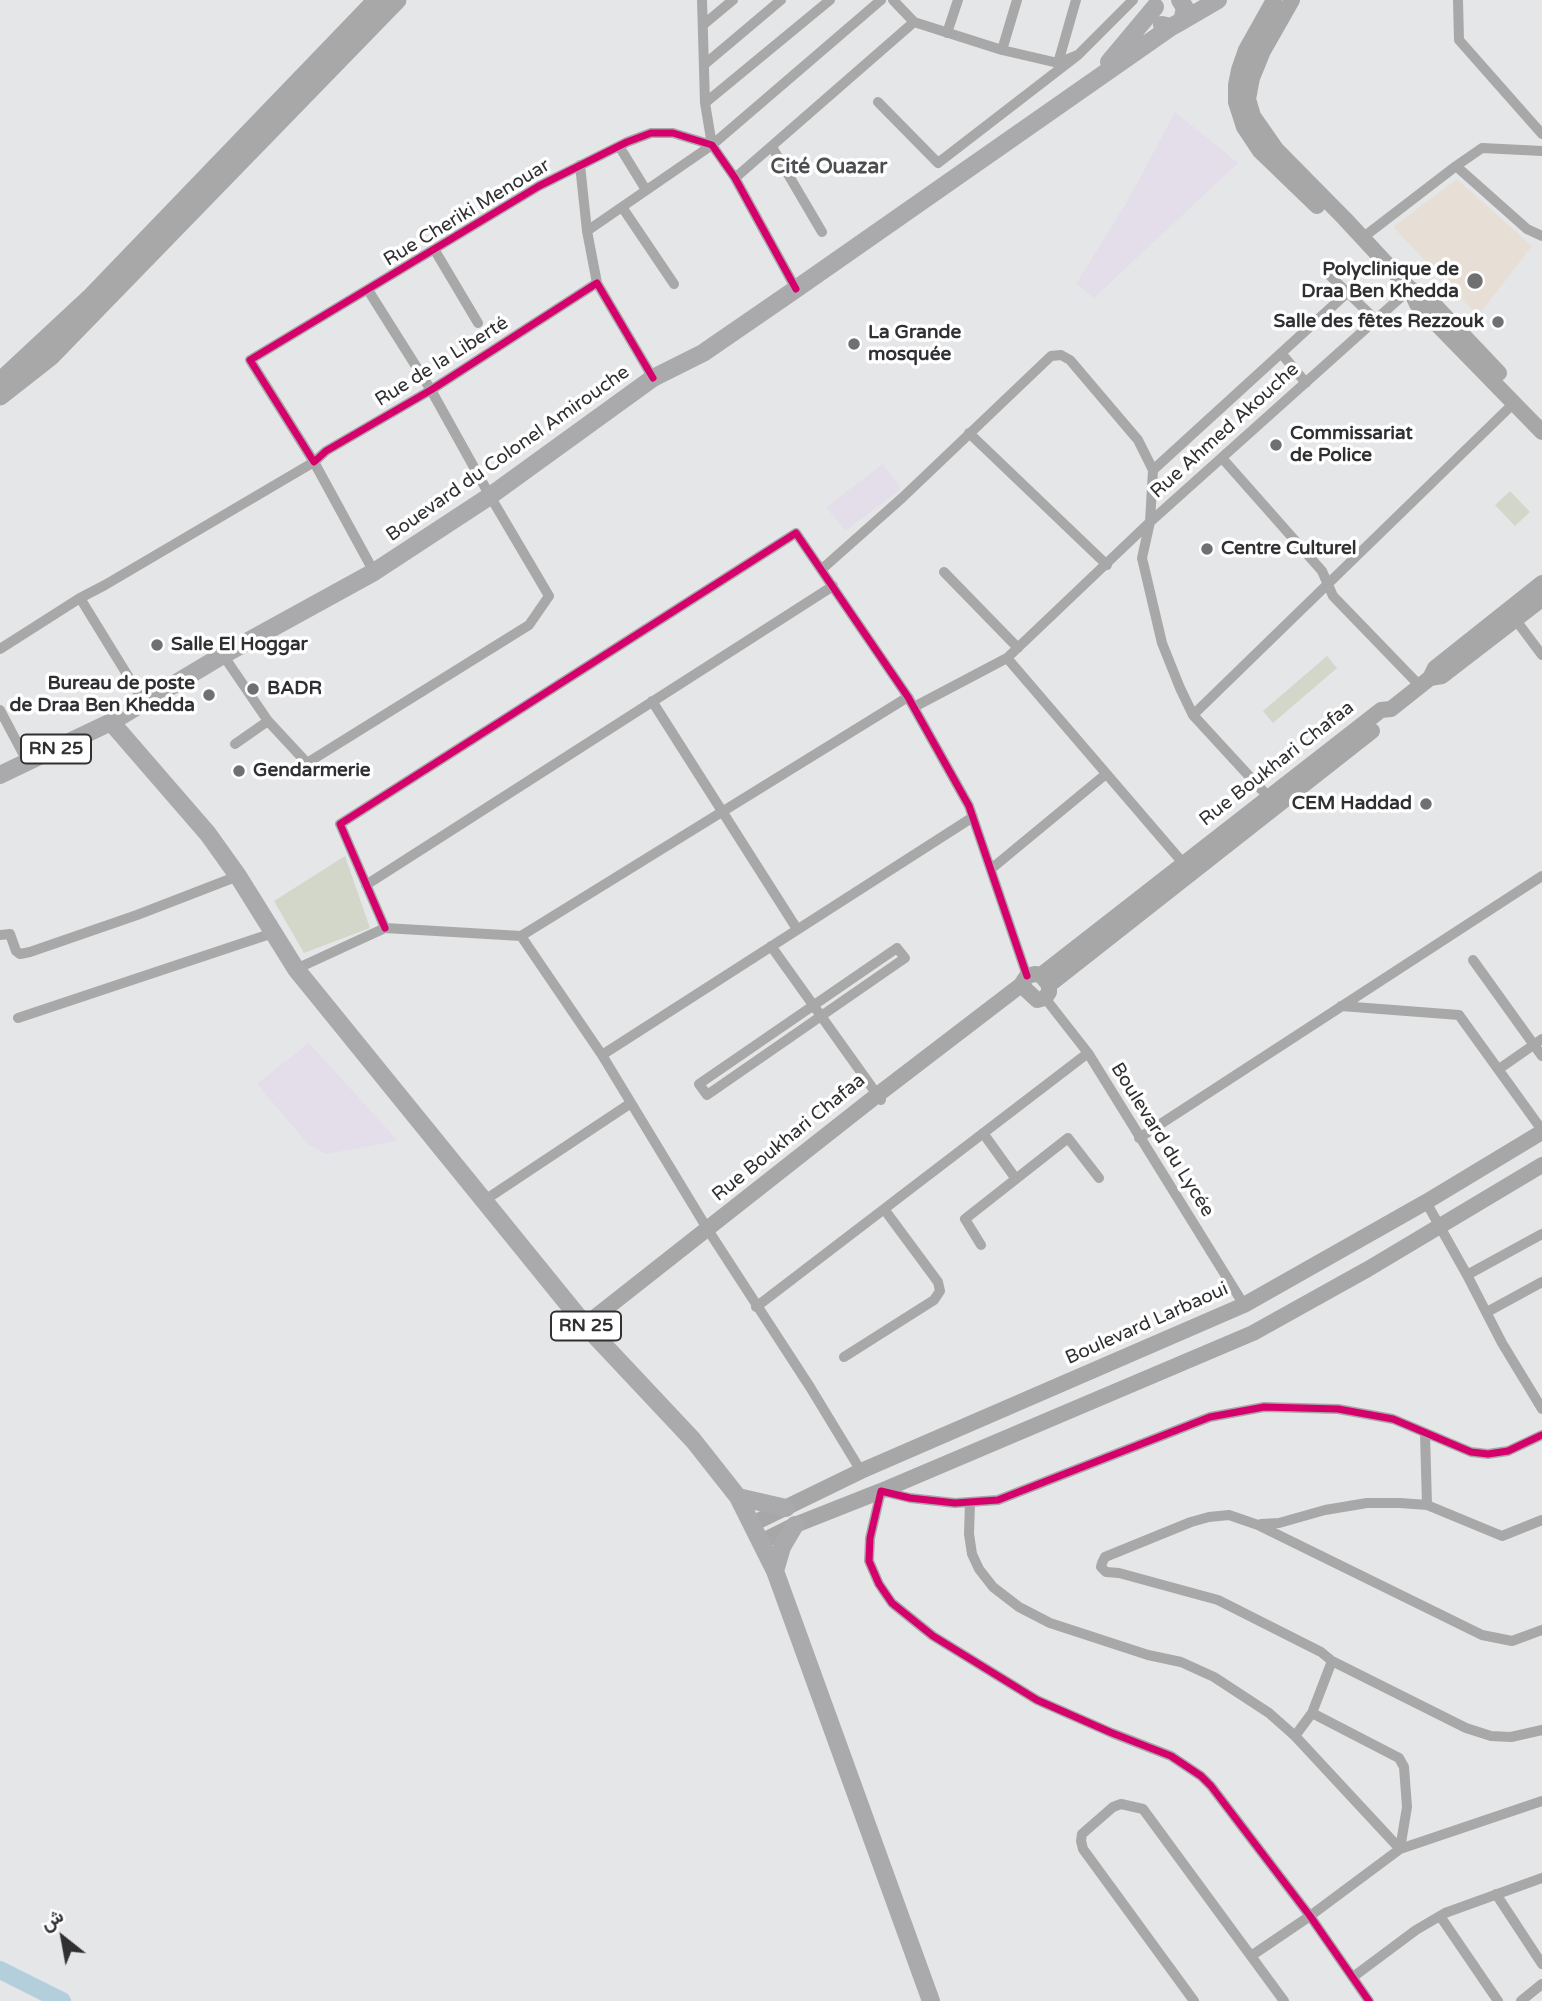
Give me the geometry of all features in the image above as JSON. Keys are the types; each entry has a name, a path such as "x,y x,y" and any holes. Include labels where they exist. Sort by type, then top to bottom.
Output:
{"highway":[{"path":"0,382 90,298 377,0"},
{"path":"0,396 51,356 397,0"}],"main road":[{"path":"1274,0 1246,50 1239,70 1236,85 1240,117 1250,137 1271,164 1340,227 1361,239"},
{"path":"1292,0 1255,69 1249,88 1250,107 1258,125 1276,149 1410,289 1417,304 1542,432"},
{"name":"Bouevard du Colonel Amirouche","path":"0,775 111,722 223,655 373,572 490,496 653,378 702,353 796,289 1088,85 1180,10 1214,2"},
{"path":"1157,3 1157,21 1180,10"},
{"name":"Bouevard du Colonel Amirouche","path":"1088,85 1157,3"},
{"path":"1410,289 1425,295 1542,417"},
{"path":"1512,615 1542,583"},
{"path":"1425,682 1435,668 1512,615 1542,599"},
{"name":"Rue Boukhari Chafaa","path":"1035,985 1183,863 1388,718 1391,709 1425,682"},
{"name":"RN 25","path":"111,722 208,834 238,876 296,969 587,1327 693,1440 738,1497 775,1571 931,2001"},
{"name":"Rue Boukhari Chafaa","path":"587,1327 710,1233 878,1098 1035,985 1273,801"},
{"name":"Boulevard Larbaoui","path":"752,1524 861,1471 1244,1305 1426,1202 1542,1131"},
{"path":"761,1542 795,1525 881,1492 1253,1333 1542,1166"},
{"path":"738,1497 786,1508 795,1525"},
{"path":"775,1571 782,1548 795,1525"}],"street":[{"path":"702,0 705,103 712,145 735,178 796,289"},
{"path":"703,25 733,0"},
{"path":"705,64 781,0"},
{"path":"705,103 830,0"},
{"path":"587,231 712,145 881,0"},
{"path":"893,0 914,22 1002,50 1058,63 1078,55"},
{"path":"947,33 958,0"},
{"path":"1002,50 1017,0"},
{"path":"1058,63 1076,0"},
{"path":"878,102 938,163 1078,55 1133,0"},
{"path":"1458,0 1459,40 1542,134"},
{"path":"735,178 914,22"},
{"name":"Rue Cheriki Menouar","path":"314,462 250,360 539,186 619,146 652,134 673,133 712,145"},
{"path":"619,146 646,190"},
{"path":"772,148 822,232"},
{"path":"1361,239 1482,148 1542,151"},
{"path":"580,165 587,231 597,284 653,378"},
{"path":"1456,166 1527,229 1542,236"},
{"path":"622,207 674,284"},
{"path":"434,250 478,323"},
{"path":"1325,272 1376,320"},
{"name":"Rue de la Liberté","path":"0,649 80,598 314,462 326,451 431,390 597,284"},
{"name":"Rue Ahmed Akouche","path":"1273,801 1193,715 1162,643 1142,558 1150,523 1410,289"},
{"path":"223,655 268,721 307,763 529,625 549,596 431,390 368,290"},
{"path":"1153,470 1348,292"},
{"path":"1280,353 1306,383"},
{"path":"296,969 385,928 521,936 722,812 911,702 1007,658 1150,523 1153,470 1138,440 1070,360 1061,355 1051,356 902,498 822,569"},
{"path":"1193,715 1514,403"},
{"path":"969,433 1107,565"},
{"path":"1222,458 1322,571 1333,596 1425,682"},
{"path":"314,462 373,572"},
{"name":"Boulevard du Lycée","path":"366,885 340,824 796,533 911,702 970,806 1035,985 1088,1053 1244,1305"},
{"path":"944,572 1018,648"},
{"path":"385,928 366,885 833,586"},
{"path":"80,598 144,702"},
{"path":"1512,615 1542,655"},
{"path":"1007,658 1183,863"},
{"path":"652,701 797,929"},
{"path":"0,710 28,763"},
{"path":"235,744 268,721"},
{"path":"991,869 1106,774"},
{"path":"602,1055 973,817"},
{"path":"0,935 10,934 16,951 20,954 30,952 238,876"},
{"path":"1139,1138 1542,876"},
{"path":"18,1018 273,933"},
{"path":"521,936 602,1055 756,1307 810,1387 861,1471"},
{"path":"771,946 878,1098"},
{"path":"897,948 905,958 820,1017 706,1095 699,1084 897,948"},
{"path":"1473,960 1538,1041 1542,1056"},
{"path":"1341,1006 1459,1015 1542,1131"},
{"path":"1499,1069 1538,1041"},
{"path":"756,1307 1088,1053"},
{"path":"485,1200 631,1103"},
{"path":"983,1133 1016,1179"},
{"path":"981,1245 965,1219 1068,1138 1099,1178"},
{"path":"1426,1202 1488,1312 1502,1343 1542,1409"},
{"path":"844,1357 934,1300 940,1291 938,1282 884,1209"},
{"path":"1467,1275 1542,1234"},
{"path":"1488,1312 1542,1282"},
{"path":"1369,2001 1310,1916 1211,1786 1184,1763 1037,1700 933,1636 892,1603 878,1584 869,1561 870,1538 881,1492 955,1503 998,1500 1152,1439 1230,1412 1264,1406 1338,1409 1393,1419 1471,1452 1488,1454 1508,1451 1542,1435"},
{"path":"1424,1433 1427,1505"},
{"path":"878,1509 901,1497"},
{"path":"970,1503 969,1535 972,1554 979,1569 993,1587 1019,1607 1062,1627 1148,1655 1181,1662 1214,1677 1269,1713 1295,1736 1400,1849"},
{"path":"1258,1525 1367,1503 1427,1505 1502,1536 1542,1520"},
{"path":"1542,1630 1512,1641 1482,1634 1258,1525 1229,1516 1200,1519 1105,1557 1101,1567 1106,1572 1119,1573 1218,1600 1465,1728 1511,1737 1542,1730"},
{"path":"1295,1736 1312,1713 1332,1661"},
{"path":"1312,1713 1399,1758 1404,1767 1407,1807 1400,1849"},
{"path":"1251,1956 1400,1849 1542,1801"},
{"path":"1194,2001 1083,1849 1082,1834 1095,1821 1121,1804 1143,1809 1284,2001"},
{"path":"1353,1977 1440,1916 1542,1878"},
{"path":"1496,1894 1542,1964"},
{"path":"1440,1916 1498,2001"},
{"path":"1526,2000 1542,1984"}],"shaded area":[{"path":"1175,112 1238,163 1094,298 1076,284 1128,200"},
{"name":"Polyclinique de Draa Ben Khedda","path":"1457,179 1532,246 1478,316 1393,227"},
{"path":"883,464 901,489 845,531 826,507"},
{"path":"1510,491 1530,512 1515,526 1495,505"},
{"path":"1327,656 1337,668 1273,723 1263,711"},
{"path":"345,856 370,928 304,953 274,901"},
{"path":"309,1043 398,1141 326,1154 308,1144 257,1084"}],"waterway":[{"path":"0,1970 62,2001"}],"cycle path":[{"path":"653,378 597,283 431,390 326,451 314,462 250,360 539,186 627,142 651,133 673,133 712,145 735,178 796,289"},
{"path":"385,928 340,824 796,533 908,697 969,806 1027,976"},
{"path":"1369,2001 1310,1916 1201,1776 1171,1756 1037,1700 933,1636 892,1603 879,1584 869,1561 870,1538 881,1491 910,1498 955,1503 998,1500 1210,1417 1264,1407 1338,1409 1393,1419 1471,1452 1488,1454 1508,1451 1542,1435"}],"place":[{"name":"Polyclinique de Draa Ben Khedda","path":"1475,281"},
{"name":"Salle des fêtes Rezzouk","path":"1498,322"},
{"name":"La Grande mosquée","path":"854,344"},
{"name":"Commissariat de Police","path":"1276,445"},
{"name":"Centre Culturel","path":"1207,549"},
{"name":"Salle El Hoggar","path":"157,645"},
{"name":"BADR","path":"253,689"},
{"name":"Bureau de poste de Draa Ben Khedda","path":"209,695"},
{"name":"Gendarmerie","path":"239,771"},
{"name":"CEM Haddad","path":"1426,804"}],"district":[{"name":"Cité Ouazar","path":"829,167"}]}
